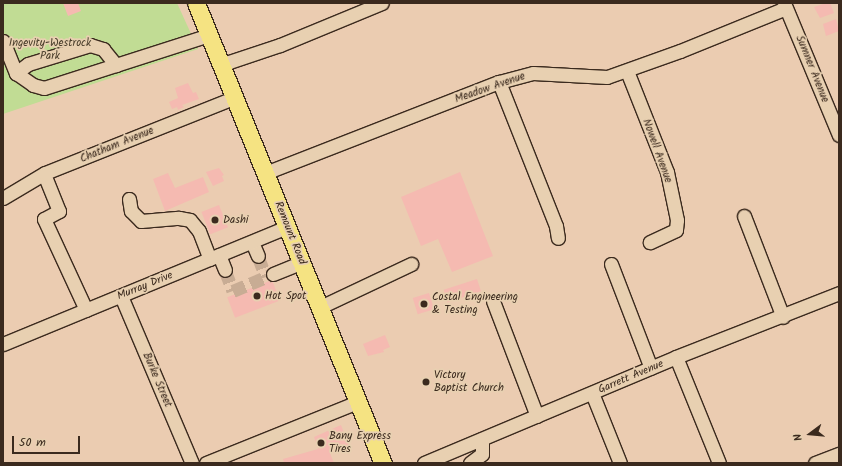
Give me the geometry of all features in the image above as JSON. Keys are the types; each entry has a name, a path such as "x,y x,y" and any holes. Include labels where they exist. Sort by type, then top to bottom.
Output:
{"main road":[{"name":"Remount Road","path":"196,3 233,98 266,173 383,463"}],"street":[{"path":"220,63 229,62 280,45 382,3"},
{"name":"Meadow Avenue","path":"266,173 499,82 533,73 606,77 627,71 785,5"},
{"name":"Sumner Avenue","path":"785,5 839,136"},
{"path":"3,41 16,73 34,85 44,88 209,35"},
{"path":"16,73 28,64 90,45 104,49 116,65"},
{"name":"Nowell Avenue","path":"627,71 667,172 677,220 676,230 650,242"},
{"path":"499,82 556,226 558,238"},
{"name":"Chatham Avenue","path":"3,198 44,174 233,98"},
{"path":"44,174 59,211 44,219 86,310"},
{"path":"129,199 131,212 141,221 179,218 190,220 225,270"},
{"path":"744,216 783,317"},
{"name":"Murray Drive","path":"3,344 287,227"},
{"path":"252,242 258,256"},
{"path":"273,274 302,262"},
{"path":"320,307 411,264"},
{"path":"611,264 651,368"},
{"name":"Garrett Avenue","path":"424,463 651,368 783,317 839,293"},
{"name":"Burke Street","path":"121,296 192,463"},
{"path":"493,302 537,416"},
{"path":"676,358 719,463"},
{"path":"592,393 620,463"},
{"path":"206,463 358,402"},
{"path":"470,463 482,454 482,439"},
{"path":"815,463 839,454"}],"green space":[{"name":"Ingevity-Westrock Park","path":"3,3 177,3 198,49 3,114"}],"building":[{"path":"63,3 78,3 81,11 68,16"},
{"path":"830,3 834,13 820,18 814,7"},
{"path":"836,19 839,31 826,36 823,24"},
{"path":"188,83 193,93 196,92 199,99 182,105 184,107 178,110 177,107 172,109 169,102 178,98 175,88"},
{"path":"219,168 224,175 222,176 224,181 213,186 206,172"},
{"path":"460,172 493,256 452,272 438,239 421,246 401,197"},
{"path":"168,173 175,188 203,177 209,192 165,211 153,179"},
{"name":"Dashi","path":"219,205 228,227 210,234 201,212"},
{"path":"477,279 481,291 448,302 444,290"},
{"path":"272,280 280,301 235,318 227,297"},
{"name":"Costal Engineering & Testing","path":"429,293 434,309 418,314 413,298"},
{"path":"385,335 390,347 383,350 384,352 368,356 363,344"},
{"path":"341,425 349,445 330,453 334,463 284,463 283,459 318,449 314,437"}],"tunnel":[{"path":"258,256 266,277"},
{"path":"225,270 233,291 273,274"}],"place":[{"name":"Dashi","path":"215,220"},
{"name":"Hot Spot","path":"257,296"},
{"name":"Costal Engineering & Testing","path":"424,304"},
{"name":"Victory Baptist Church","path":"426,382"},
{"name":"Bany Express Tires","path":"321,443"}]}
